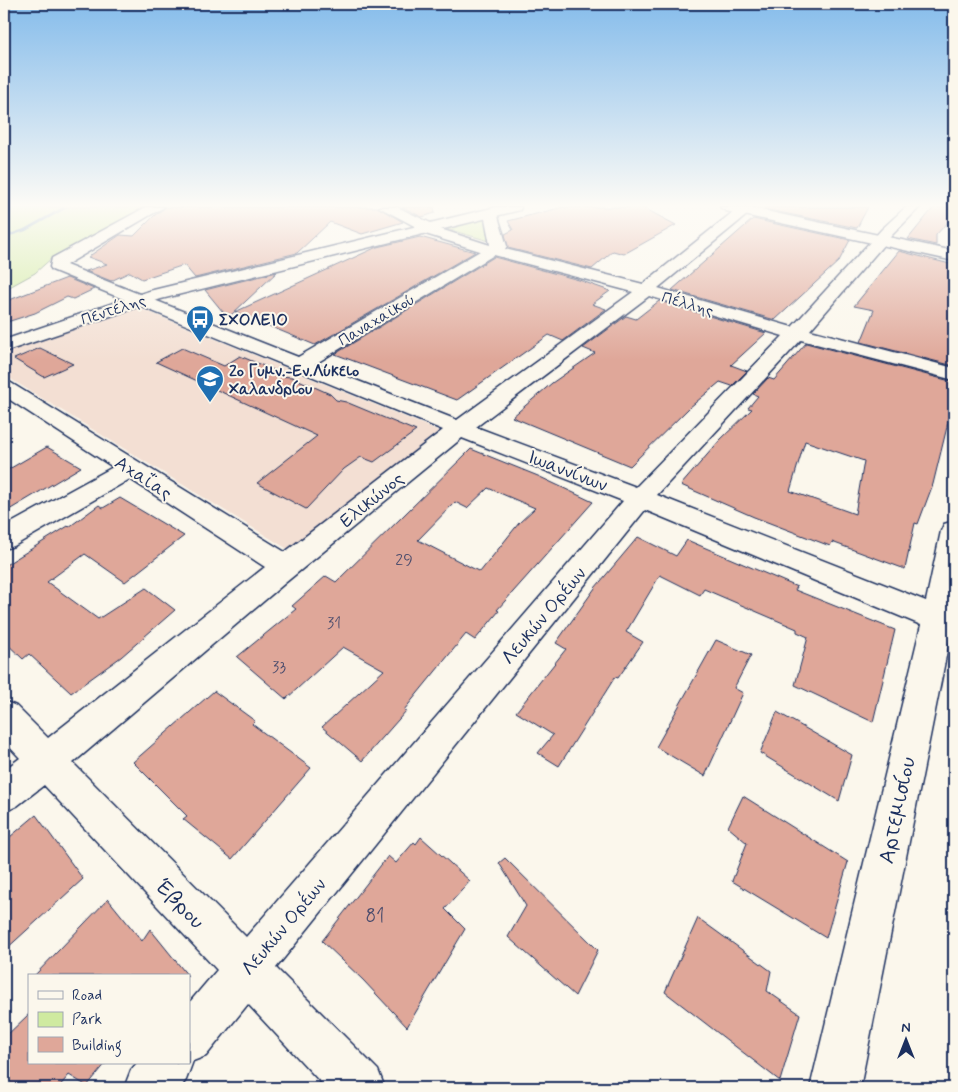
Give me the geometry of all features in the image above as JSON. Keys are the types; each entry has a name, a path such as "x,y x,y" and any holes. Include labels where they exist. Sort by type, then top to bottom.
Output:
{"street":[{"name":"Ιωαννίνων","path":"64,258 57,264 58,266 458,429 640,498 946,622"},
{"name":"Πεντέλης","path":"4,346 141,300 306,258"},
{"name":"Παναχαϊκού","path":"300,364 479,258"},
{"name":"Πέλλης","path":"523,258 646,290 796,334 808,334 954,374"},
{"name":"Ελικώνος","path":"4,793 91,727 286,566 458,429 646,290 681,258"},
{"name":"Λευκών Ορέων","path":"190,1038 244,970 376,817 640,498 796,334 864,258"},
{"path":"180,289 183,316"},
{"name":"Αχαΐας","path":"4,387 286,566"},
{"path":"4,539 130,468"},
{"name":"Αρτεμισίου","path":"835,1088 946,622 954,531"},
{"name":"Έβρου","path":"4,717 244,970 360,1088"},
{"path":"149,1088 168,1064"}],"shaded area":[{"name":"2ο Γυμν.-Εν.Λύκειο Χαλανδρίου","path":"137,307 439,431 289,550 4,375 4,353 65,329"}],"green space":[{"path":"4,258 52,258 35,273 4,290"}],"building":[{"path":"91,258 277,258 195,278 184,265 142,279 130,272 111,281 86,271 107,264"},
{"path":"353,258 465,258 315,345 235,312"},
{"path":"492,258 579,280 610,291 592,304 606,309 563,341 549,335 457,400 335,354"},
{"path":"548,258 605,258 592,269"},
{"path":"709,258 841,258 775,320 672,290"},
{"path":"893,258 926,258 954,265 954,366 861,342 874,310 854,306"},
{"path":"277,272 231,315 223,312 205,290"},
{"path":"67,278 94,289 73,299 67,297 35,313 4,323 4,302"},
{"path":"659,301 766,333 731,365 747,371 732,386 720,382 689,408 630,466 512,417 552,383 595,353 583,348 626,316 636,319"},
{"path":"806,343 954,382 947,427 933,484 918,524 915,523 905,569 832,542 830,546 754,517 681,485 720,440 752,409 748,408 758,396 753,394 768,378 774,380","holes":["805,441 864,461 855,514 790,491"]},
{"path":"40,348 73,364 44,377 14,359"},
{"path":"182,348 224,366 240,356 278,372 279,376 292,377 330,394 336,400 346,402 416,431 374,462 361,457 344,469 306,509 257,483 317,436 156,362"},
{"path":"47,447 81,467 4,513 4,472"},
{"path":"471,449 538,476 593,502 497,610 499,611 475,640 466,634 404,710 406,711 362,761 322,727 384,670 343,647 286,699 237,657 296,609 292,606 326,576 336,582","holes":["488,488 535,508 519,523 480,572 418,540 455,502 467,508"]},
{"path":"120,498 184,536 125,582 85,554 47,582 98,619 146,588 175,610 121,657 71,693 29,654 23,659 4,641 4,566 69,527 99,505 103,508"},
{"path":"638,537 676,556 687,540 797,587 795,590 895,630 873,722 795,685 808,637 797,632 797,629 704,589 700,595 660,575 626,632 643,642 618,678 615,677 559,766 538,753 553,735 516,712 566,649 556,643 595,588"},
{"path":"716,640 751,655 734,688 743,693 705,776 656,747"},
{"path":"214,691 255,721 252,724 311,768 232,859 183,819 187,816 133,762"},
{"path":"777,712 852,755 839,801 760,753"},
{"path":"743,796 848,862 826,938 732,881 747,843 728,827"},
{"path":"36,815 83,879 4,951 4,842"},
{"path":"421,837 470,881 445,909 465,929 407,1027 363,980 322,941 388,856 396,863 414,842 416,844"},
{"path":"505,858 598,950 575,996 508,937 526,906 499,863"},
{"path":"108,899 142,941 150,929 186,974 36,974"},
{"path":"698,918 771,971 767,991 800,1014 780,1081 665,992"},
{"path":"28,1015 28,1064 105,1064 87,1086 69,1075 58,1088 4,1088 4,1038"}],"place":[{"name":"ΣΧΟΛΕΙΟ","path":"200,343"},
{"name":"2ο Γυμν.-Εν.Λύκειο Χαλανδρίου","path":"210,403"}]}
